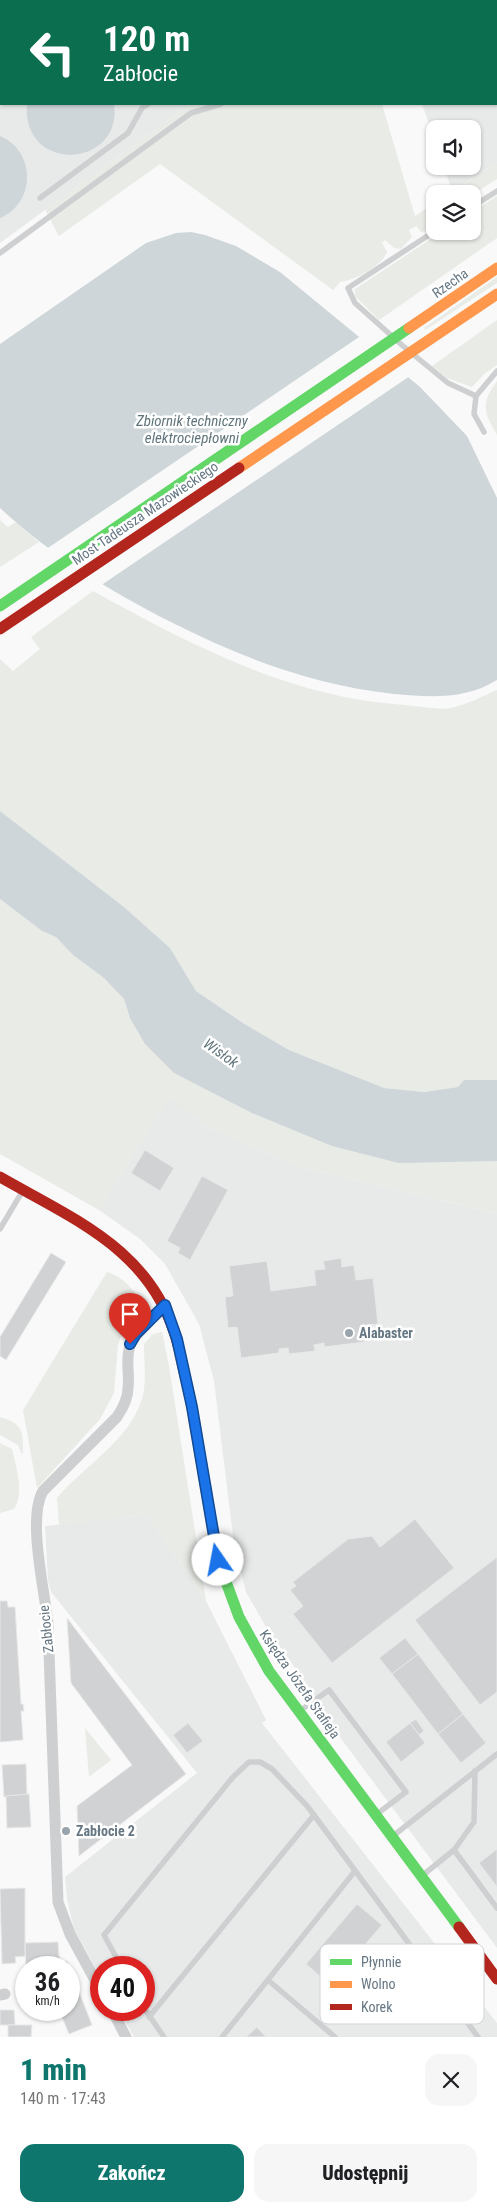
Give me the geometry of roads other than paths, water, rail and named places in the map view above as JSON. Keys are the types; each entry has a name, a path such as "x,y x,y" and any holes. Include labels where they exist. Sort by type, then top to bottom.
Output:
{"main road":[{"name":"Rzecha","path":"420,322 497,268"},
{"name":"Most Tadeusza Mazowieckiego","path":"0,629 497,294"},
{"name":"Most Tadeusza Mazowieckiego","path":"0,606 420,322"},
{"name":"Księdza Józefa Stafieja","path":"0,1177 88,1228 123,1254 146,1276 165,1305 177,1339 192,1407 212,1533 226,1588 237,1617 252,1644 299,1711 472,1944"},
{"name":"Księdza Józefa Stafieja","path":"484,1961 497,1978"}],"street":[{"name":"Zabłocie","path":"90,1971 70,1934 58,1902 48,1624 40,1583 38,1500 43,1492 117,1417 125,1403 128,1389 127,1358 130,1344 136,1334 165,1305"},
{"path":"118,2021 126,2037"}],"lane":[{"path":"40,198 128,133 143,105"},
{"path":"0,253 191,113 219,105"},
{"path":"481,201 497,191"},
{"path":"426,237 348,288 355,303 403,346 448,383 476,396"},
{"path":"484,432 474,414 476,396 497,371"},
{"path":"0,1229 23,1190"},
{"path":"299,1711 329,1690 406,1792 376,1815"},
{"path":"392,1837 497,1754"},
{"path":"115,1956 104,1935 233,1777 248,1762 260,1762 272,1769 314,1815 409,1944"},
{"path":"421,1876 454,1850 474,1822 475,1771"},
{"path":"155,2010 314,1815"},
{"path":"454,1850 497,1908"},
{"path":"222,2037 269,1981 355,1871"},
{"path":"269,1981 335,2037"},
{"path":"152,2021 164,2037"},
{"path":"468,2024 478,2037"}],"water":[{"path":"27,105 114,105 113,126 103,141 89,151 72,155 54,152 39,143 29,127"},
{"path":"0,136 12,143 20,153 27,177 20,201 12,211 0,218"},
{"name":"Zbiornik techniczny elektrociepłowni","path":"191,232 236,246 280,272 420,387 467,436 497,498 497,680 460,694 421,696 364,690 306,677 278,668 223,647 124,597 39,541 0,508 0,344 146,243 176,233"},
{"name":"Wisłok","path":"0,811 124,907 170,948 196,991 243,1023 289,1050 384,1088 424,1092 458,1087 464,1080 497,1080 497,1161 399,1163 332,1146 252,1113 174,1073 145,1044 130,1018 124,999 104,978 73,955 56,937 42,931 0,899"}],"place":[{"name":"Alabaster","path":"349,1333"},
{"name":"Zabłocie 2","path":"66,1831"}]}
